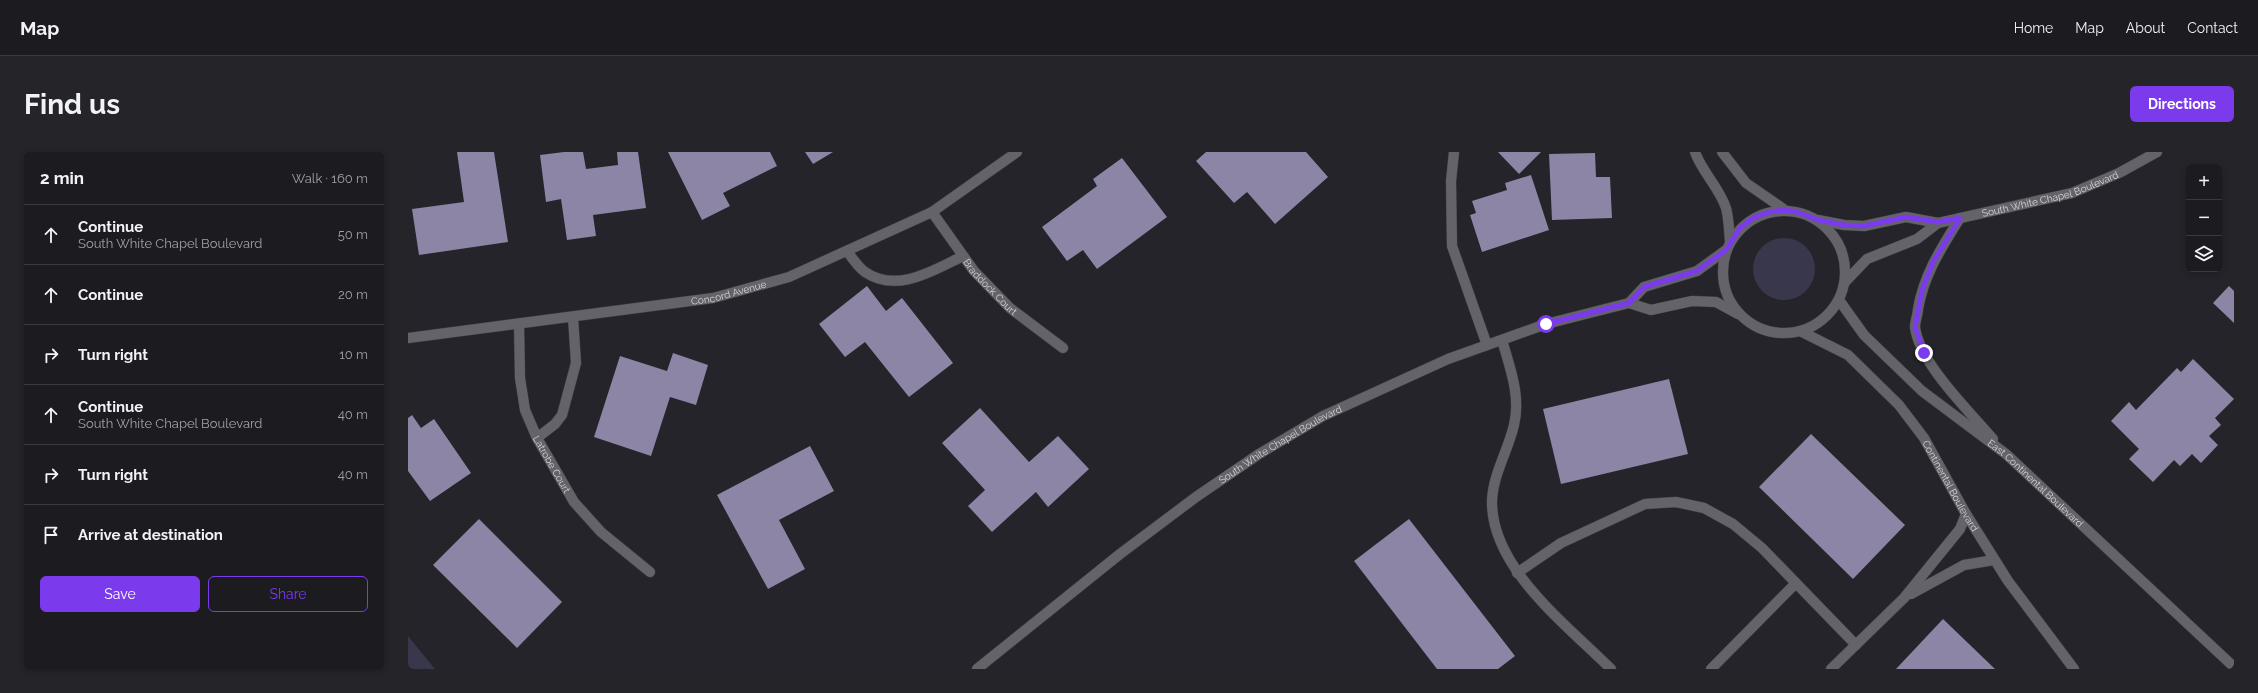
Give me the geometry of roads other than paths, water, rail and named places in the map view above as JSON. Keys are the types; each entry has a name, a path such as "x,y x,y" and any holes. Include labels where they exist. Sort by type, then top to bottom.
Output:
{"main road":[{"name":"Concord Avenue","path":"408,338 713,298 789,277 932,212 1017,152"},
{"path":"1454,152 1451,181 1452,246 1487,345"},
{"path":"1695,152 1700,164 1717,190 1726,208 1728,246 1723,267 1724,285 1730,301 1741,316"},
{"path":"1722,152 1746,183 1785,210"},
{"name":"South White Chapel Boulevard","path":"1818,220 1844,225 1864,226 1906,217 1938,222 1960,218 2072,192 2119,174 2157,152"},
{"path":"1785,210 1808,215 1818,220 1831,232 1840,247 1845,264 1845,282 1839,300 1830,313 1816,325 1800,331 1785,333 1769,331 1754,325 1716,302 1692,301 1651,310 1629,303 1644,287 1697,271 1728,246 1740,228 1753,218 1769,212 1785,210"},
{"name":"Braddock Court","path":"932,212 974,271 1010,308 1062,348"},
{"path":"1960,218 1933,262 1922,290 1915,327 1924,353 1939,376 2006,454"},
{"name":"South White Chapel Boulevard","path":"1845,282 1867,259 1917,239 1938,222"},
{"path":"847,251 864,272 877,278 893,280 906,280 919,277 963,256"},
{"name":"East Continental Boulevard","path":"1839,300 1864,335 1922,391 2006,454 2234,667"},
{"name":"South White Chapel Boulevard","path":"978,669 1120,554 1196,497 1259,454 1322,416 1448,359 1546,324 1629,303"},
{"path":"537,438 554,424 562,415 576,363 574,317"},
{"name":"Latrobe Court","path":"519,324 520,378 524,403 537,438 574,502 600,532 650,572"},
{"name":"Continental Boulevard","path":"1800,331 1848,355 1899,405 1924,438 1966,514 1994,560 2035,619 2074,669"},
{"path":"1502,340 1516,388 1516,403 1514,425 1497,475 1492,500 1495,526 1504,551 1517,573 1611,669"},
{"path":"1517,573 1561,543 1645,504 1676,502 1704,508 1733,524 1762,548 1856,645"},
{"path":"1831,669 1904,598 1960,529 1966,514"},
{"path":"1904,598 1964,565 1994,560"},
{"path":"1711,669 1796,583"}]}
